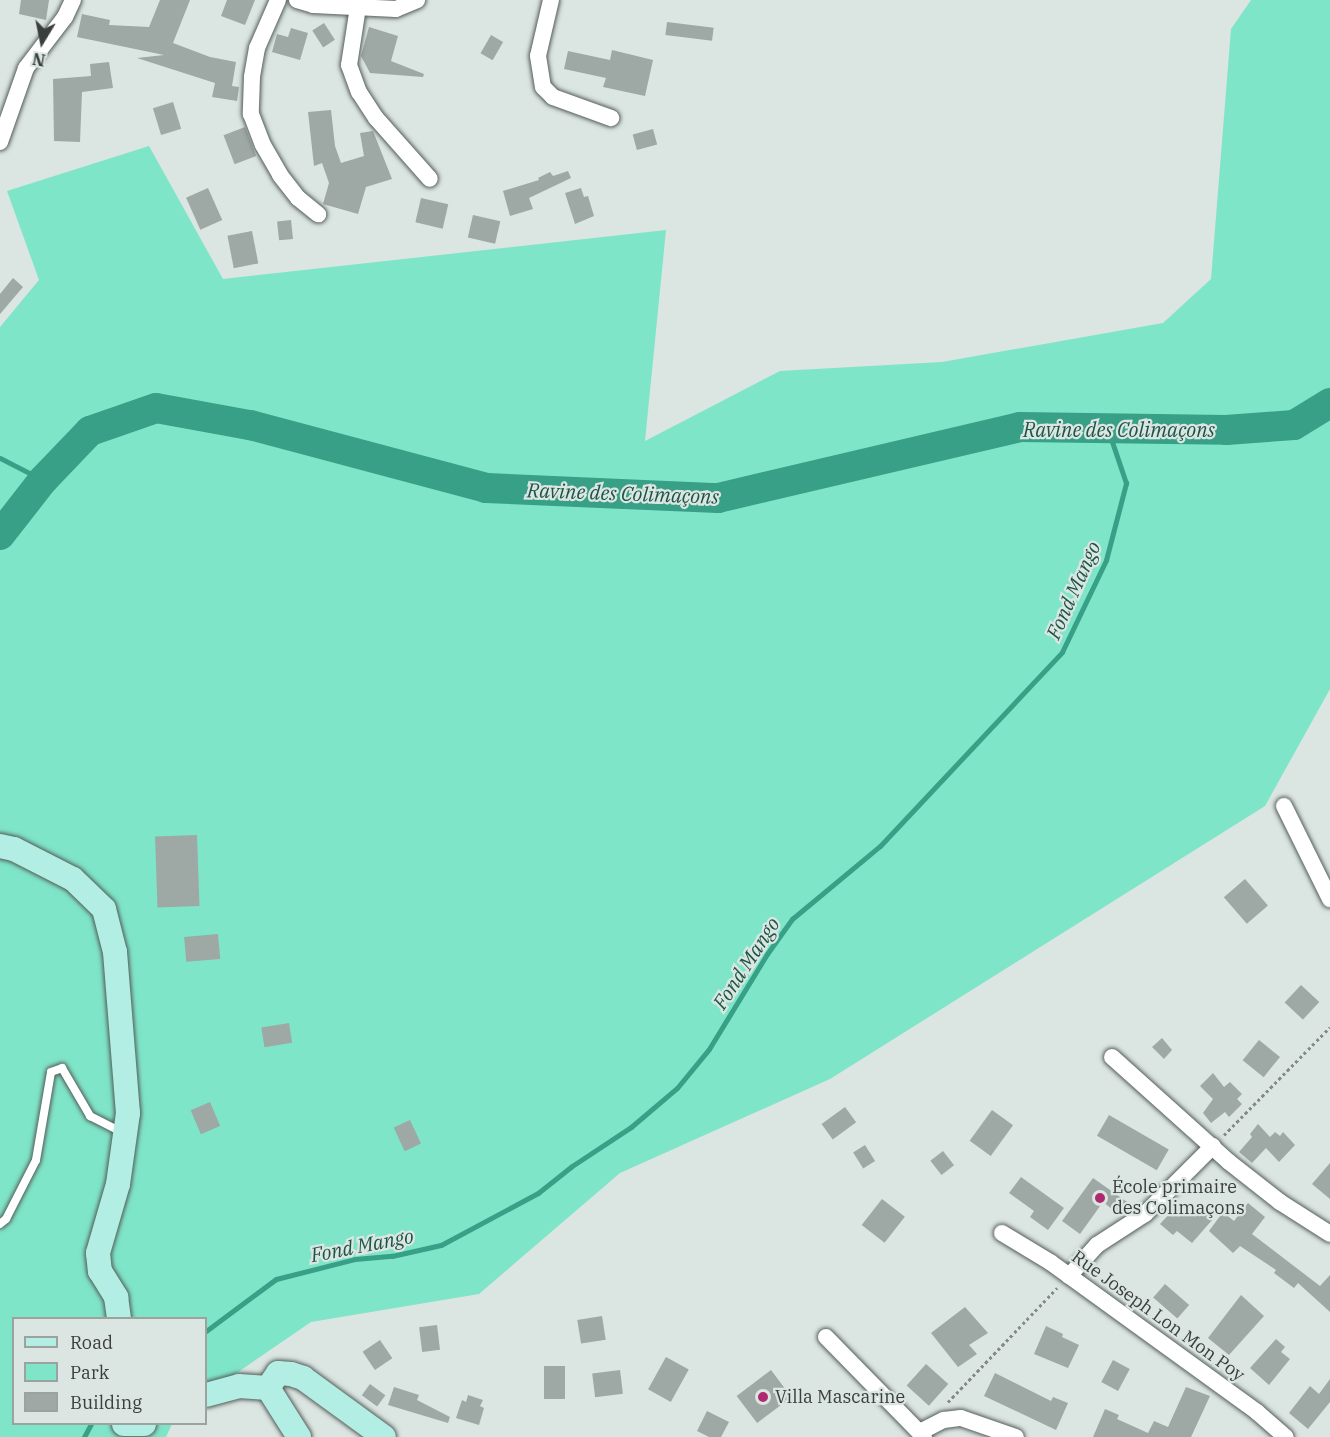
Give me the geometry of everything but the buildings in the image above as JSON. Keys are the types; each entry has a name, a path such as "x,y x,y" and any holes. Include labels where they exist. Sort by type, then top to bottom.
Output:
{"main road":[{"path":"0,846 14,849 73,879 104,909 115,952 128,1113 118,1184 98,1253 100,1271 116,1297 119,1317"},
{"path":"268,1388 278,1373 303,1378 384,1437"},
{"path":"207,1395 240,1386 268,1388"},
{"path":"268,1388 298,1437"}],"street":[{"path":"0,142 26,68 65,17 73,0"},
{"path":"278,0 257,48 252,77 251,114 263,145 280,175 297,198 318,214"},
{"path":"297,0 314,5 396,9 417,0"},
{"path":"551,0 538,56 543,87 553,97 611,118"},
{"path":"358,7 349,65 359,92 376,118 430,179"},
{"path":"1284,806 1330,898"},
{"path":"1112,1057 1229,1162 1280,1202 1330,1234"},
{"path":"1069,1276 1097,1245 1145,1214 1213,1146"},
{"name":"Rue Joseph Lon Mon Poy","path":"1002,1233 1069,1276 1257,1412 1286,1437"},
{"path":"826,1337 922,1434 944,1420 961,1418 1016,1437"}],"lane":[{"path":"0,1224 6,1219 36,1160 51,1072 62,1068 90,1116 126,1134"}],"path":[{"path":"1213,1146 1330,1027"},
{"path":"945,1406 1069,1276"}],"green space":[{"path":"1251,0 1330,0 1330,689 1265,806 830,1079 620,1173 479,1294 311,1322 207,1393 207,1317 12,1317 12,1425 172,1425 166,1437 0,1437 0,327 39,280 7,191 149,146 223,279 666,230 645,441 780,371 942,362 1163,323 1211,279 1231,29"}],"waterway":[{"name":"Ravine des Colimaçons","path":"0,535 43,480 90,431 156,408 250,425 486,488 718,498 1020,427 1226,430 1294,425 1330,403"},
{"name":"Fond Mango","path":"207,1330 276,1279 355,1259 392,1256 441,1245 538,1193 572,1166 631,1127 677,1088 709,1049 767,954 792,919 880,846 1062,652 1106,560 1126,483 1107,427"},
{"path":"0,458 43,480"},
{"name":"Fond Mango","path":"84,1437 90,1425"}],"place":[{"name":"École primaire des Colimaçons","path":"1100,1198"},
{"name":"Villa Mascarine","path":"763,1397"}]}
